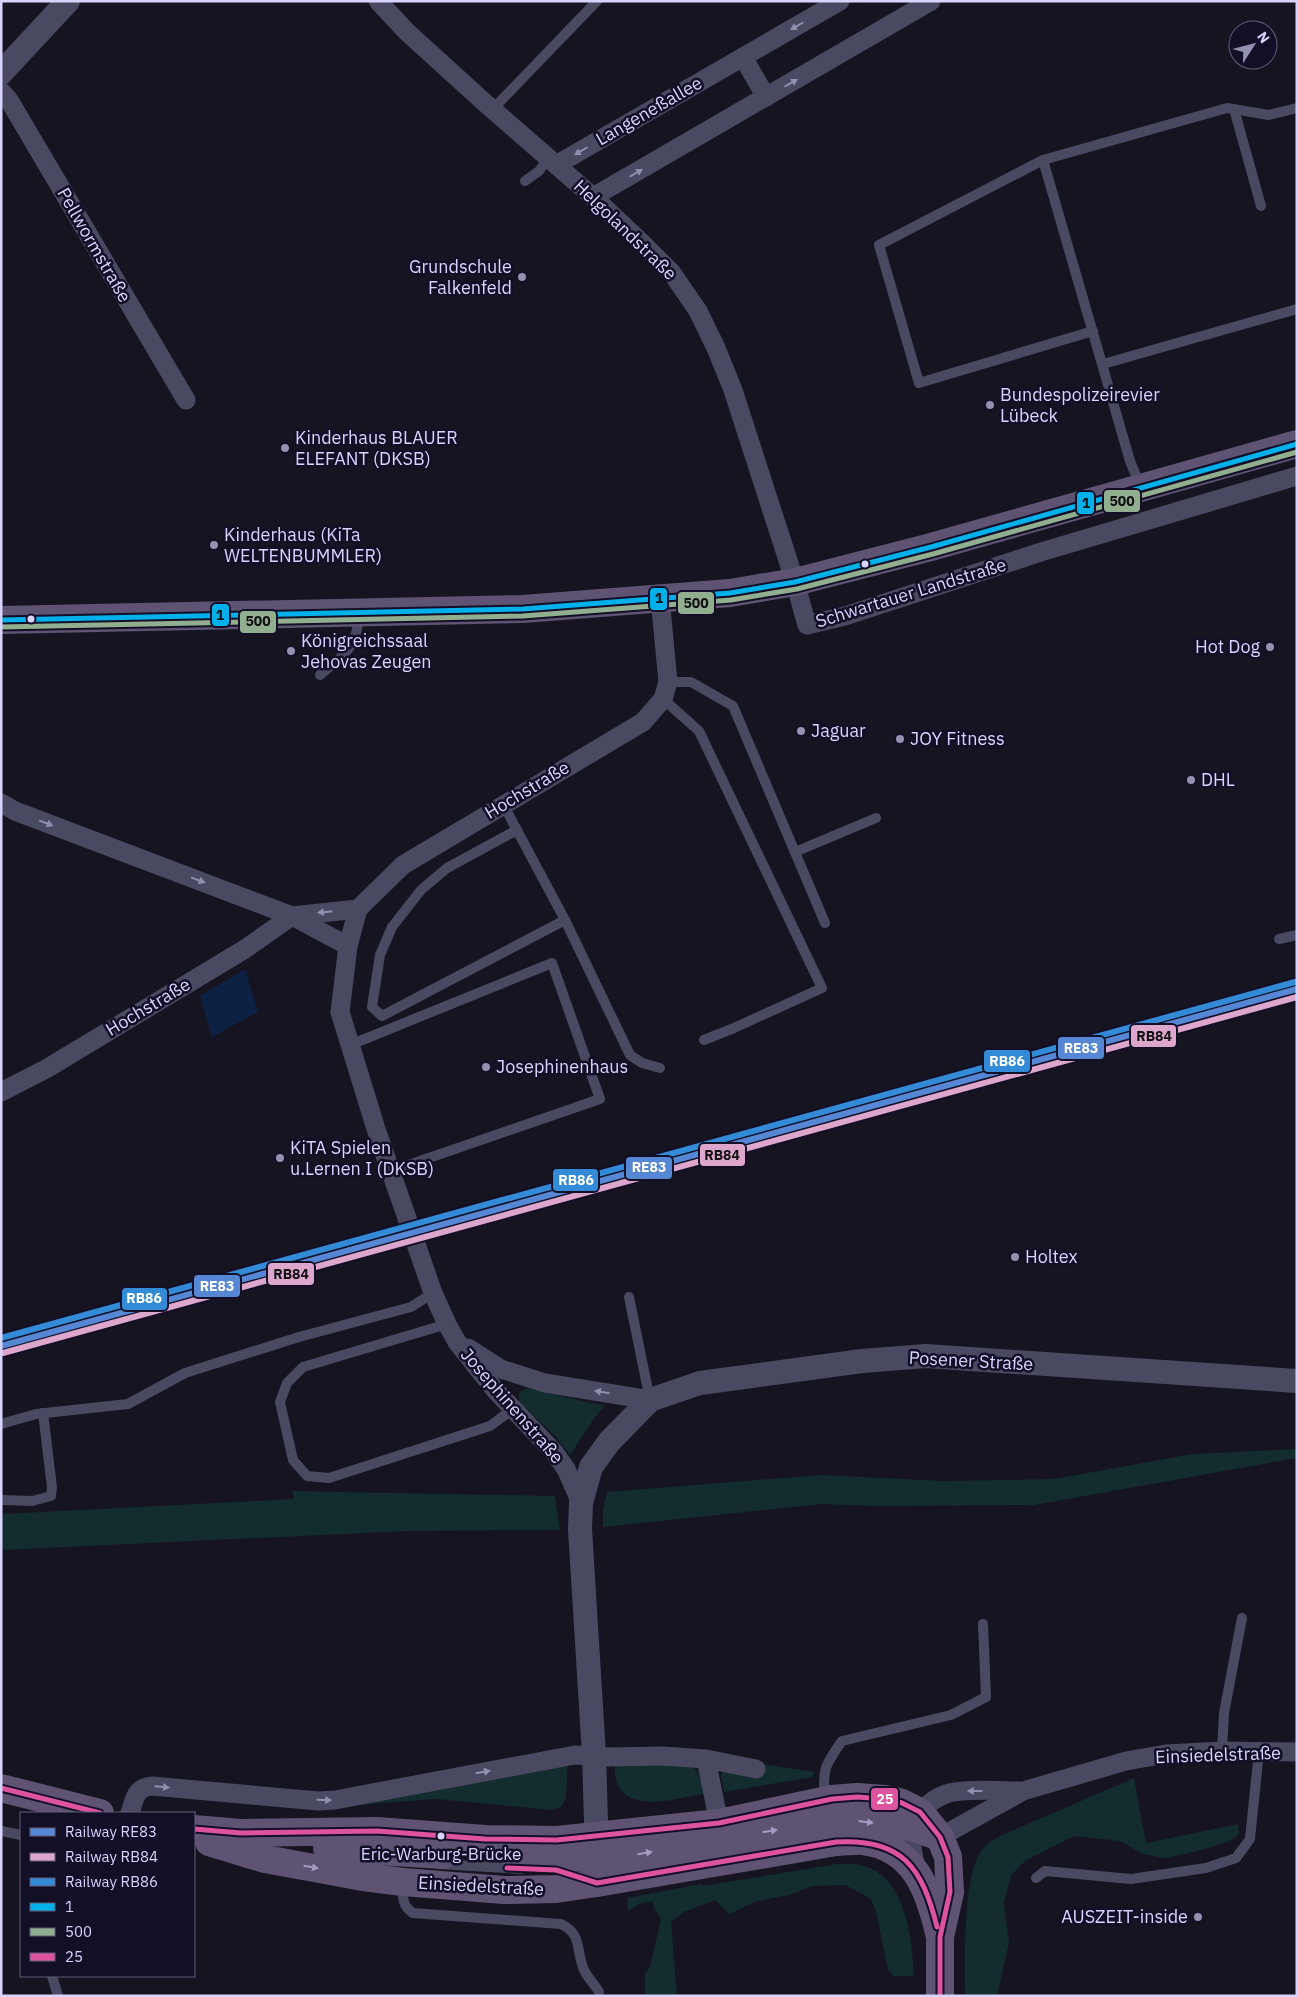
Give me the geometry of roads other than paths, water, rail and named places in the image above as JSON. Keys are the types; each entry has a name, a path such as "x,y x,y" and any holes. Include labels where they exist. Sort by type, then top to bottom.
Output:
{"main road":[{"name":"Schwartauer Landstraße","path":"795,582 931,547 1297,444"},
{"path":"1,620 523,609 730,593 795,582"},
{"path":"1,1788 43,1802 95,1812"},
{"name":"Einsiedelstraße","path":"200,1837 241,1833 377,1831 485,1839 557,1840 597,1859 671,1849 822,1812 857,1797 885,1799 902,1803 916,1820"},
{"name":"Einsiedelstraße","path":"200,1837 265,1858 363,1877 504,1890 556,1889 597,1859 719,1823 822,1812"},
{"path":"916,1820 940,1836 948,1857 950,1892 940,1937 940,1986"},
{"name":"Einsiedelstraße","path":"200,1837 318,1848 541,1859 597,1859 862,1841 881,1844 903,1858 918,1874 930,1898 940,1937"}],"street":[{"path":"1,72 68,1"},
{"name":"Helgolandstraße","path":"378,1 408,32 492,110 593,197 672,273 698,311 733,390 795,582"},
{"name":"Langeneßallee","path":"552,161 743,57 840,1"},
{"path":"593,197 931,1"},
{"path":"743,57 766,97"},
{"name":"Pellwormstraße","path":"1,90 9,100 186,400"},
{"name":"Schwartauer Landstraße","path":"795,582 807,625 844,616 1041,552 1297,476"},
{"path":"660,598 666,691"},
{"name":"Hochstraße","path":"1,1092 46,1069 245,949 292,916 358,909 403,865 643,722 666,691"},
{"path":"1,803 16,811 292,916 348,946 358,909"},
{"name":"Josephinenstraße","path":"348,946 340,1012 376,1129 433,1293 457,1342 496,1391 554,1452 566,1469 581,1503 580,1529 594,1755 597,1859"},
{"name":"Posener Straße","path":"457,1342 501,1369 545,1383 650,1400"},
{"name":"Posener Straße","path":"581,1503 591,1467 609,1442 650,1400 700,1383 853,1362 926,1356 1297,1381"},
{"name":"Einsiedelstraße","path":"940,1836 1024,1791 1126,1761 1166,1754 1222,1751 1297,1752"},
{"path":"130,1812 138,1792 142,1787 152,1786 335,1800 575,1755 608,1757 662,1756 706,1760 756,1769"},
{"path":"706,1760 719,1823"},
{"name":"Einsiedelstraße","path":"918,1874 911,1837 916,1820 929,1803 947,1793 1024,1791"}],"lane":[{"path":"492,110 597,1"},
{"path":"1093,331 919,383 879,245 1043,160 1227,108 1270,115 1297,108"},
{"path":"1234,109 1261,206"},
{"path":"1043,160 1130,461 1141,489"},
{"path":"525,181 552,161"},
{"path":"1103,364 1297,309"},
{"path":"320,675 352,647 358,632 360,613"},
{"path":"704,1040 822,988 699,731 666,691 691,682 733,706 825,923"},
{"path":"503,804 565,920 630,1055 642,1063 660,1068"},
{"path":"795,852 876,818"},
{"path":"517,830 447,868 421,890 392,927 380,955 372,1007 382,1016 565,920"},
{"path":"1279,939 1297,935"},
{"path":"350,1045 552,963 600,1099 394,1179"},
{"path":"1,1424 43,1413 128,1404 185,1373 299,1337 412,1307 433,1293"},
{"path":"628,1297 650,1400"},
{"path":"448,1324 303,1367 287,1383 280,1402 293,1460 307,1476 329,1478 490,1426 513,1409"},
{"path":"1,1500 32,1501 51,1496 52,1488 43,1413"},
{"path":"1222,1751 1224,1713 1242,1618"},
{"path":"822,1812 823,1780 826,1764 842,1742 951,1715 986,1697 983,1624"},
{"path":"1036,1878 1045,1871 1131,1878 1206,1868 1236,1858 1250,1839 1259,1751"},
{"path":"1,1831 20,1835"},
{"path":"404,1882 403,1903 413,1913 561,1924 570,1928 576,1937 584,1971 599,1992"},
{"path":"52,1977 58,1996"}],"water":[{"path":"245,969 258,1012 212,1037 200,996"}],"rail line":[{"name":"RB86","path":"1,1338 1295,982"},
{"name":"RE83","path":"1,1346 1297,989"},
{"name":"RB84","path":"3,1353 1297,997"}],"place":[{"name":"Grundschule Falkenfeld","path":"522,277"},
{"name":"Bundespolizeirevier Lübeck","path":"990,405"},
{"name":"Kinderhaus BLAUER ELEFANT (DKSB)","path":"285,448"},
{"name":"Kinderhaus (KiTa WELTENBUMMLER)","path":"214,545"},
{"name":"Hot Dog","path":"1270,647"},
{"name":"Königreichssaal Jehovas Zeugen","path":"291,651"},
{"name":"Jaguar","path":"801,731"},
{"name":"JOY Fitness","path":"900,739"},
{"name":"DHL","path":"1191,780"},
{"name":"Josephinenhaus","path":"486,1067"},
{"name":"KiTA Spielen u.Lernen I (DKSB)","path":"280,1158"},
{"name":"Holtex","path":"1015,1257"},
{"name":"Eric-Warburg-Brücke","path":"441,1836"},
{"name":"AUSZEIT-inside","path":"1198,1917"}]}
